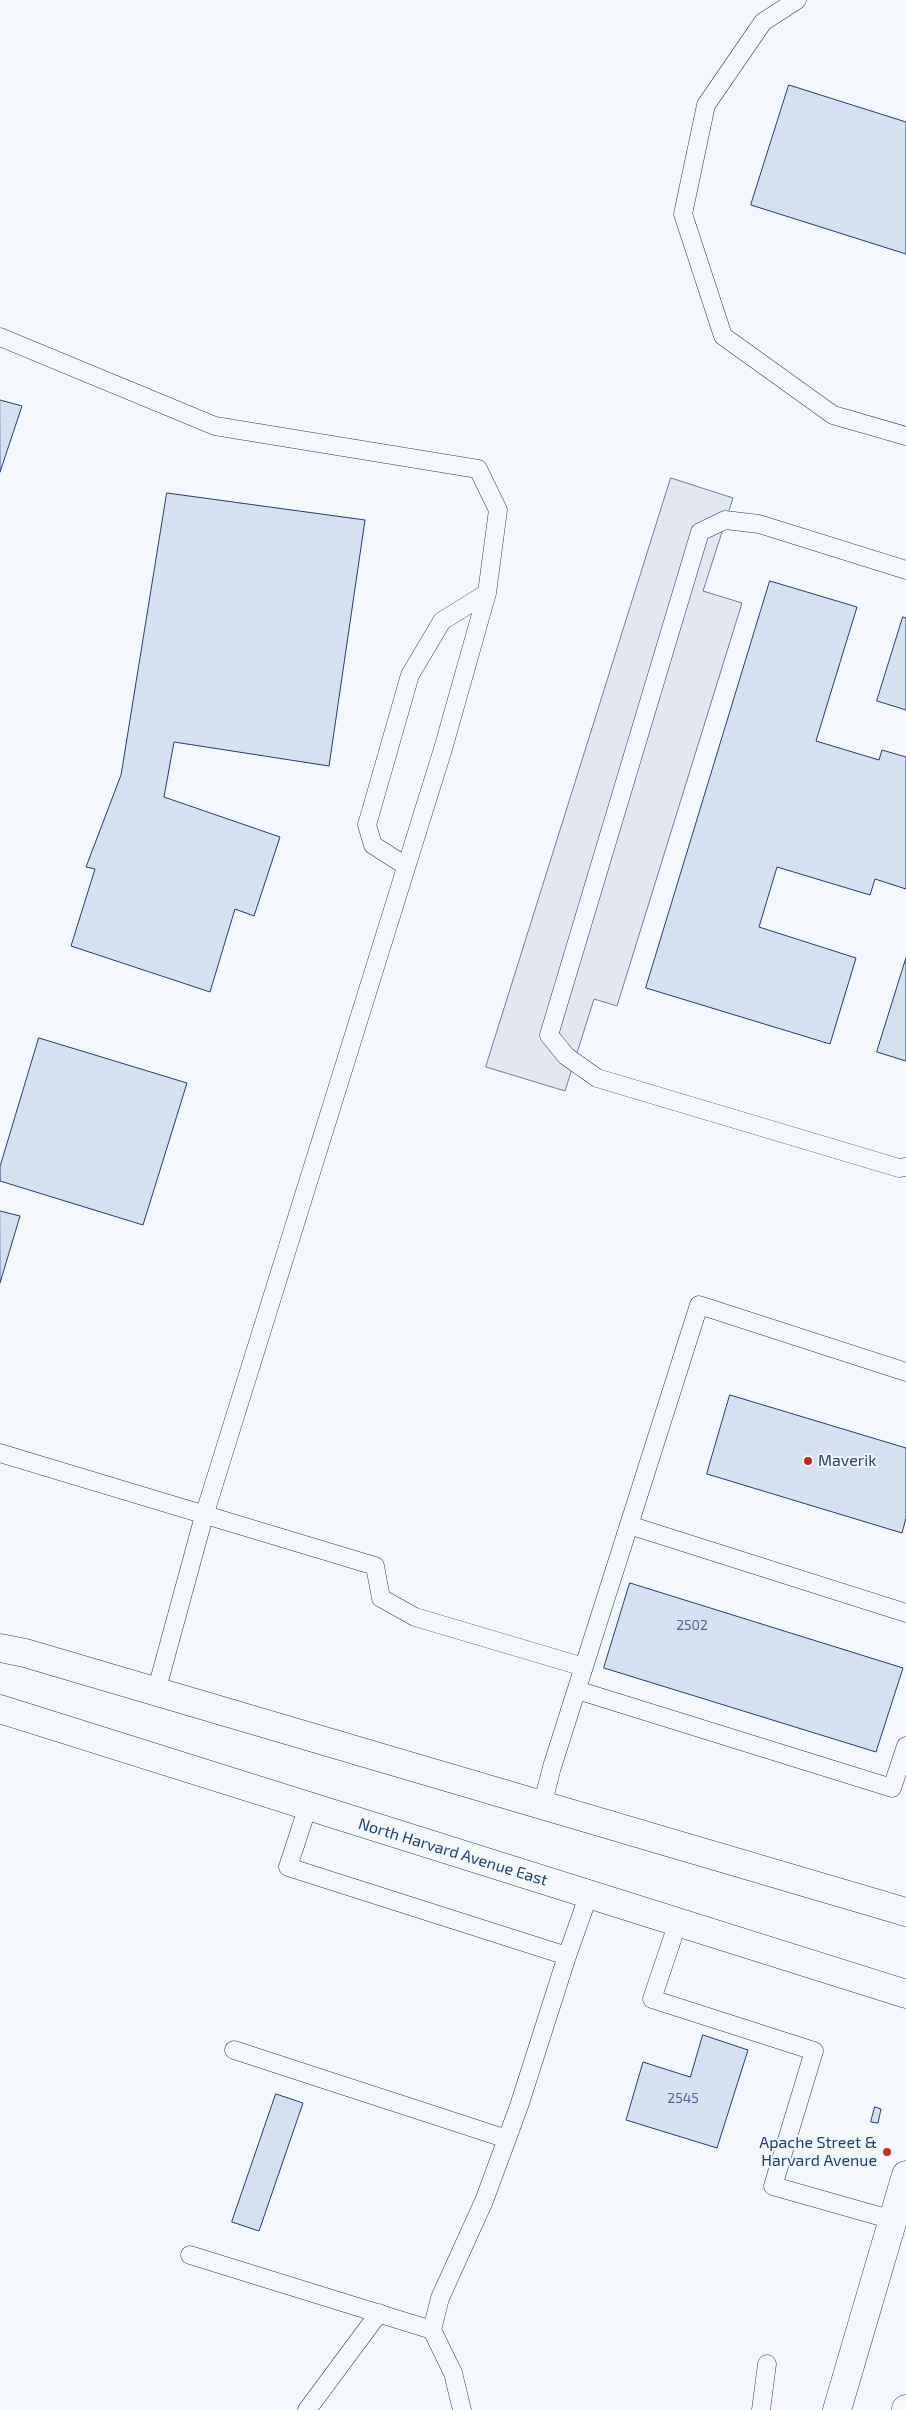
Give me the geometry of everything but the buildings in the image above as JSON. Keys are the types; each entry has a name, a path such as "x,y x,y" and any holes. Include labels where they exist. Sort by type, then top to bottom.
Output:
{"main road":[{"path":"0,1648 25,1653 906,1912"},
{"name":"North Harvard Avenue East","path":"0,1709 906,1994"},
{"path":"837,2410 906,2175"}],"lane":[{"path":"797,0 763,22 706,105 683,214 723,336 833,415 906,436"},
{"path":"0,338 215,426 478,469 498,510 487,593 443,749 204,1516 156,1692"},
{"path":"906,570 759,524 725,520 700,532 549,1035 566,1056 597,1078 899,1168 906,1167"},
{"path":"406,866 372,845 367,825 410,676 442,621 487,593"},
{"path":"542,1806 552,1767 698,1305 906,1372"},
{"path":"0,1453 375,1566 381,1598 414,1617 584,1666"},
{"path":"629,1525 906,1613"},
{"path":"577,1690 892,1788 906,1746"},
{"path":"308,1806 288,1867 567,1956"},
{"path":"462,2410 453,2373 432,2330 440,2298 484,2201 507,2139 589,1894"},
{"path":"678,1922 652,1999 814,2050 773,2186 893,2220"},
{"path":"234,2050 507,2139"},
{"path":"190,2255 432,2330"},
{"path":"307,2410 379,2313"},
{"path":"761,2410 767,2364"}],"shaded area":[{"path":"671,478 733,498 703,591 742,603 617,1006 594,999 565,1091 486,1067"}],"place":[{"name":"Maverik","path":"808,1461"},
{"name":"Apache Street & Harvard Avenue","path":"887,2152"}]}
